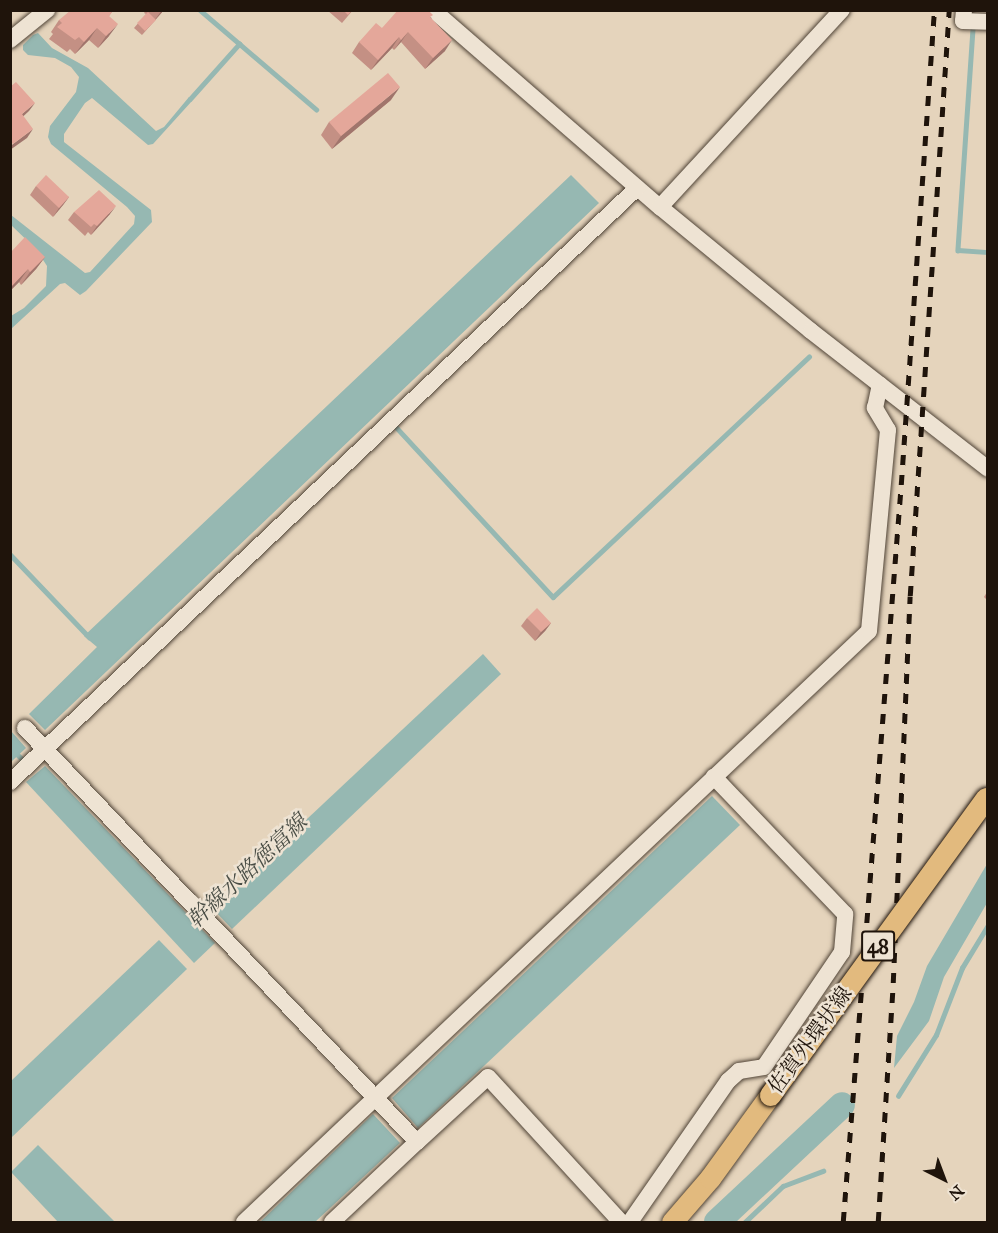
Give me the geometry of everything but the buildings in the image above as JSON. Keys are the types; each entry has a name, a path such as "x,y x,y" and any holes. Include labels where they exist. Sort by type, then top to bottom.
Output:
{"main road":[{"name":"佐賀外環状線","path":"672,1222 710,1178 987,797"}],"street":[{"path":"10,40 47,10"},
{"path":"433,10 660,207 987,470"},
{"path":"660,207 842,10"},
{"path":"964,10 963,21 987,22"},
{"path":"16,777 35,744 638,188"},
{"path":"244,1222 869,631 888,430 875,408 880,386"},
{"path":"35,744 212,925 417,1142"},
{"path":"630,1222 728,1081 739,1071 764,1067 842,952 845,914 714,777"},
{"path":"332,1222 488,1077 621,1222"}],"water":[{"path":"38,33 52,48 88,68 156,131 164,127 189,97 192,101 153,144 148,145 92,98 85,103 64,134 64,142 151,210 152,222 86,291 80,295 65,283 60,284 11,329 11,316 24,308 46,286 47,266 36,249 11,225 11,215 85,273 90,272 134,224 135,216 51,144 48,137 50,126 76,92 79,77 71,67 55,58 28,55 23,50 23,45"},
{"path":"571,175 599,203 45,730 29,714 97,647 84,636"},
{"path":"483,654 501,674 232,929 212,908"},
{"path":"11,731 26,748 11,762"},
{"path":"45,766 215,943 194,963 26,782"},
{"path":"712,796 740,825 418,1128 392,1098"},
{"path":"987,864 987,903 944,977 929,1021 894,1068 897,1036 914,1002 927,966"},
{"path":"159,940 187,969 11,1138 11,1081"},
{"path":"373,1114 400,1143 315,1222 260,1222"},
{"path":"38,1145 115,1222 58,1222 11,1172"}],"waterway":[{"path":"200,10 316,109"},
{"path":"973,29 958,250 988,252"},
{"path":"190,99 239,44"},
{"path":"397,428 553,597 809,357"},
{"path":"10,554 89,637"},
{"name":"幹線水路徳富線","path":"10,747 25,762"},
{"path":"898,1096 936,1035 962,968 988,925"},
{"path":"717,1222 842,1105"},
{"path":"745,1222 783,1186 823,1171"}],"railway":[{"path":"843,1222 901,485 934,10"},
{"path":"878,1222 893,983 910,596 949,10"}]}
